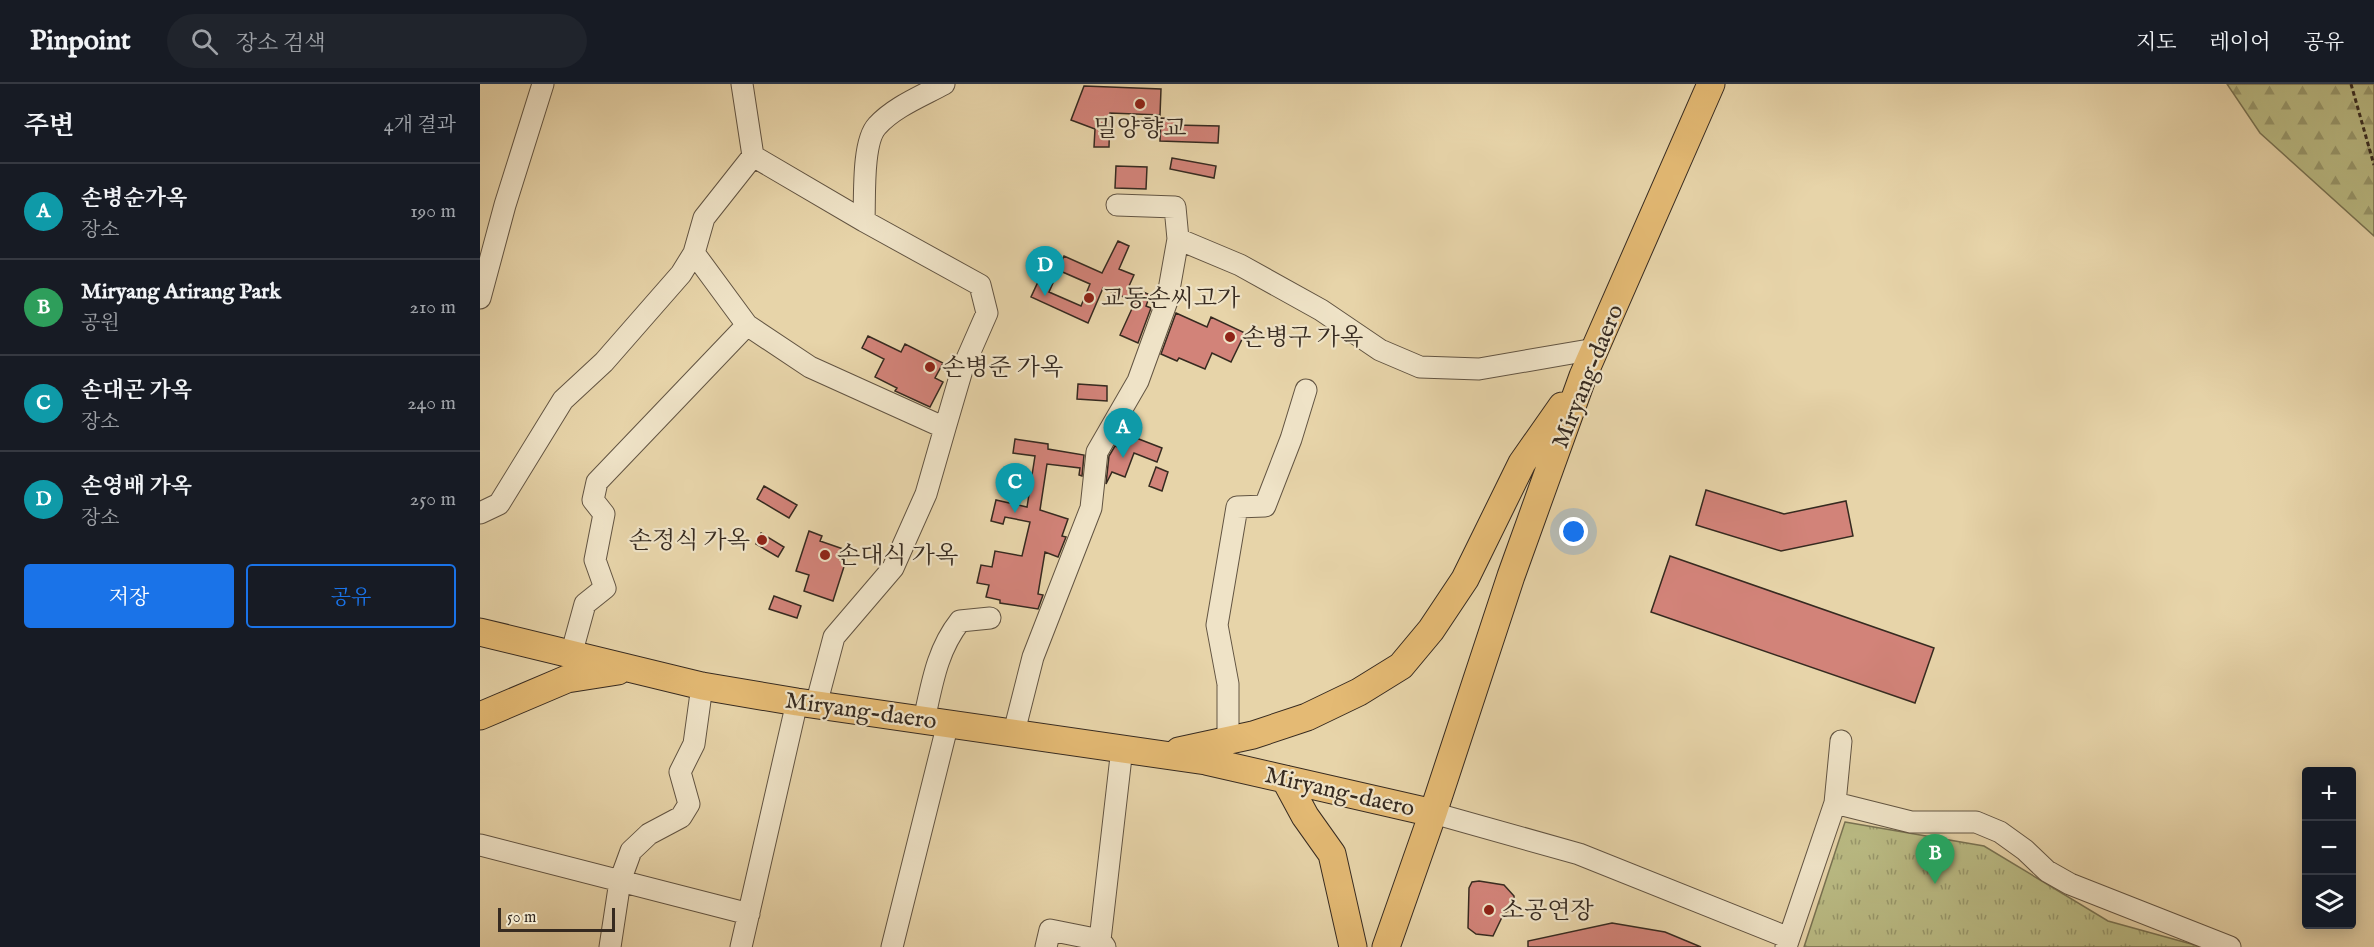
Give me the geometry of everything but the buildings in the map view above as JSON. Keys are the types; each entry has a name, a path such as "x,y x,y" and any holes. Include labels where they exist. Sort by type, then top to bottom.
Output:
{"main road":[{"name":"Miryang-daero","path":"480,632 702,686 807,704 1206,761 1433,813 1511,576 1583,376 1711,84"},
{"path":"1163,754 1252,735 1307,717 1359,692 1401,666 1431,630 1465,579 1522,463 1583,376"},
{"path":"480,716 567,679 630,669"},
{"path":"1285,779 1305,816 1332,854 1353,947"},
{"path":"1386,947 1433,813"}],"street":[{"path":"480,298 505,205 543,84"},
{"path":"480,513 499,504 563,400 611,353 681,274 694,253 704,218 753,156 742,84"},
{"path":"864,222 869,142 875,127 889,115 944,84"},
{"path":"741,947 748,914 807,704 834,637 893,568 926,494 962,370 987,313 980,285 864,222 753,156"},
{"path":"1014,732 1034,657 1090,508 1097,452 1138,381 1167,301 1178,239 1175,207 1117,205"},
{"path":"1178,239 1240,265 1321,310 1380,350 1420,367 1479,369 1595,349"},
{"path":"694,253 747,325 810,367 945,428"},
{"path":"571,655 585,604 605,588 595,560 604,514 593,500 597,482 747,325"},
{"path":"1228,740 1227,684 1217,625 1237,507 1265,506 1291,439 1306,390"},
{"path":"892,947 936,721 935,668 948,637 960,621 990,618"},
{"path":"610,947 620,881 631,851 649,834 681,817 689,804 680,772 694,744 702,686"},
{"path":"1433,813 1579,854 1788,942 1834,803 1841,741"},
{"path":"1046,947 1050,930 1103,943 1122,748"},
{"path":"1834,803 1911,822 1976,822 2000,832 2025,850 2047,871 2070,884 2230,947"},
{"path":"480,845 748,914"}],"path":[{"path":"2351,84 2374,165"}],"green space":[{"path":"2227,84 2374,84 2374,236 2260,133"},
{"path":"1845,822 1984,846 2108,921 2202,947 1804,947"}],"place":[{"name":"밀양향교","path":"1140,104"},
{"name":"손영배 가옥","path":"1045,296"},
{"name":"교동손씨고가","path":"1089,298"},
{"name":"손병구 가옥","path":"1230,337"},
{"name":"손병준 가옥","path":"930,367"},
{"name":"손병순가옥","path":"1123,458"},
{"name":"손대곤 가옥","path":"1015,513"},
{"name":"손정식 가옥","path":"762,540"},
{"name":"손대식 가옥","path":"825,555"},
{"name":"Miryang Arirang Park","path":"1935,884"},
{"name":"소공연장","path":"1489,910"}]}
